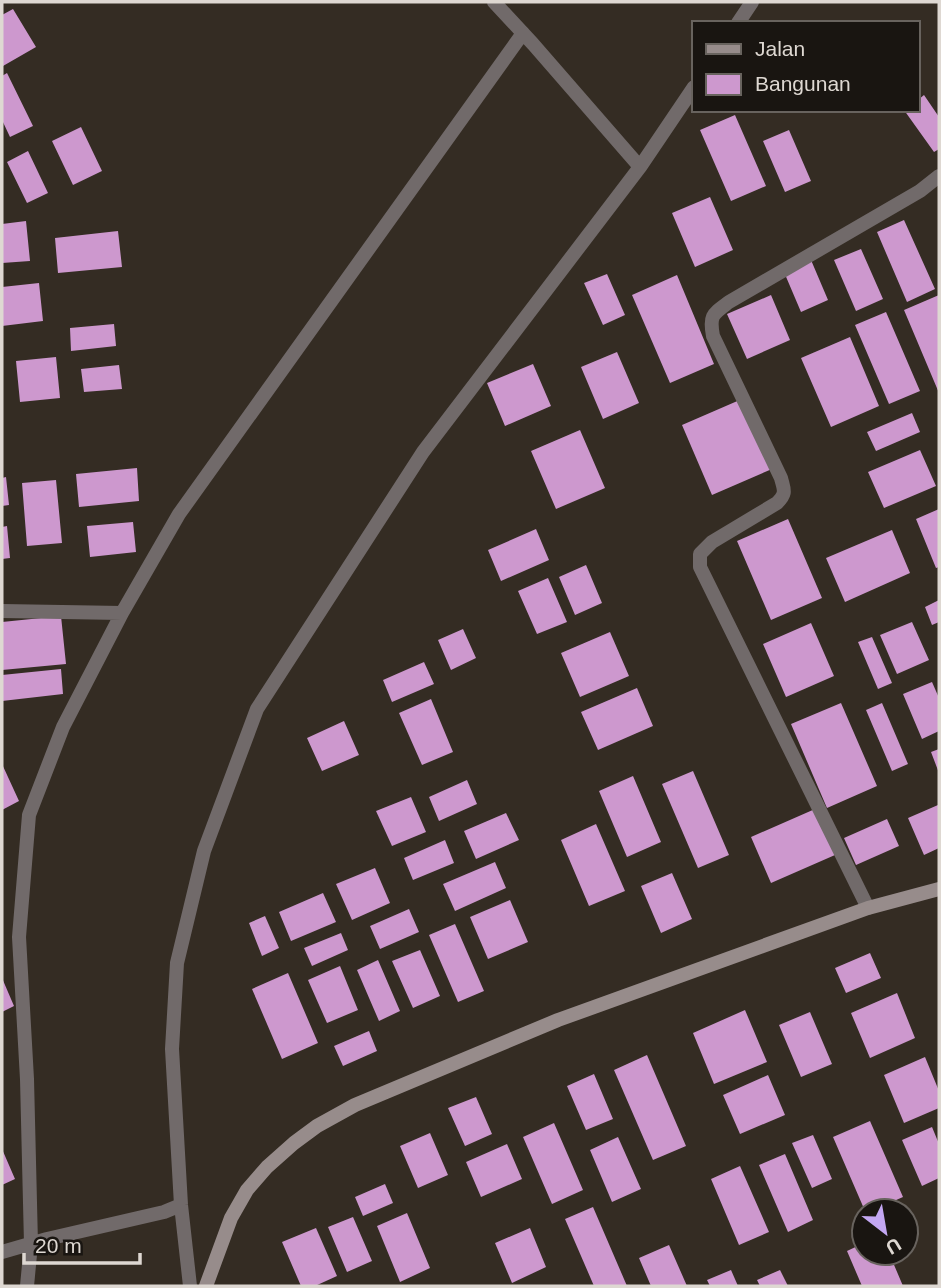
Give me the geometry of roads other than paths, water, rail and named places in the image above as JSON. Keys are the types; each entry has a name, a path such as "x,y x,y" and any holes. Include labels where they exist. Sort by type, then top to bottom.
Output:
{"main road":[{"path":"206,1286 231,1218 247,1190 267,1167 294,1143 317,1126 355,1105 558,1020 868,908 939,889"}],"street":[{"path":"494,2 640,167"},
{"path":"739,21 752,2"},
{"path":"27,1286 31,1244 27,1079 19,937 29,815 63,727 122,613 179,514 528,38"},
{"path":"190,1286 181,1205 172,1049 177,963 204,851 257,709 423,452 640,167 692,90"},
{"path":"868,908 700,567 700,554 712,542 777,503 785,491 713,336 711,323 713,314 729,302 920,191 939,177"},
{"path":"2,611 122,613"},
{"path":"2,1252 164,1212 181,1205"}]}
